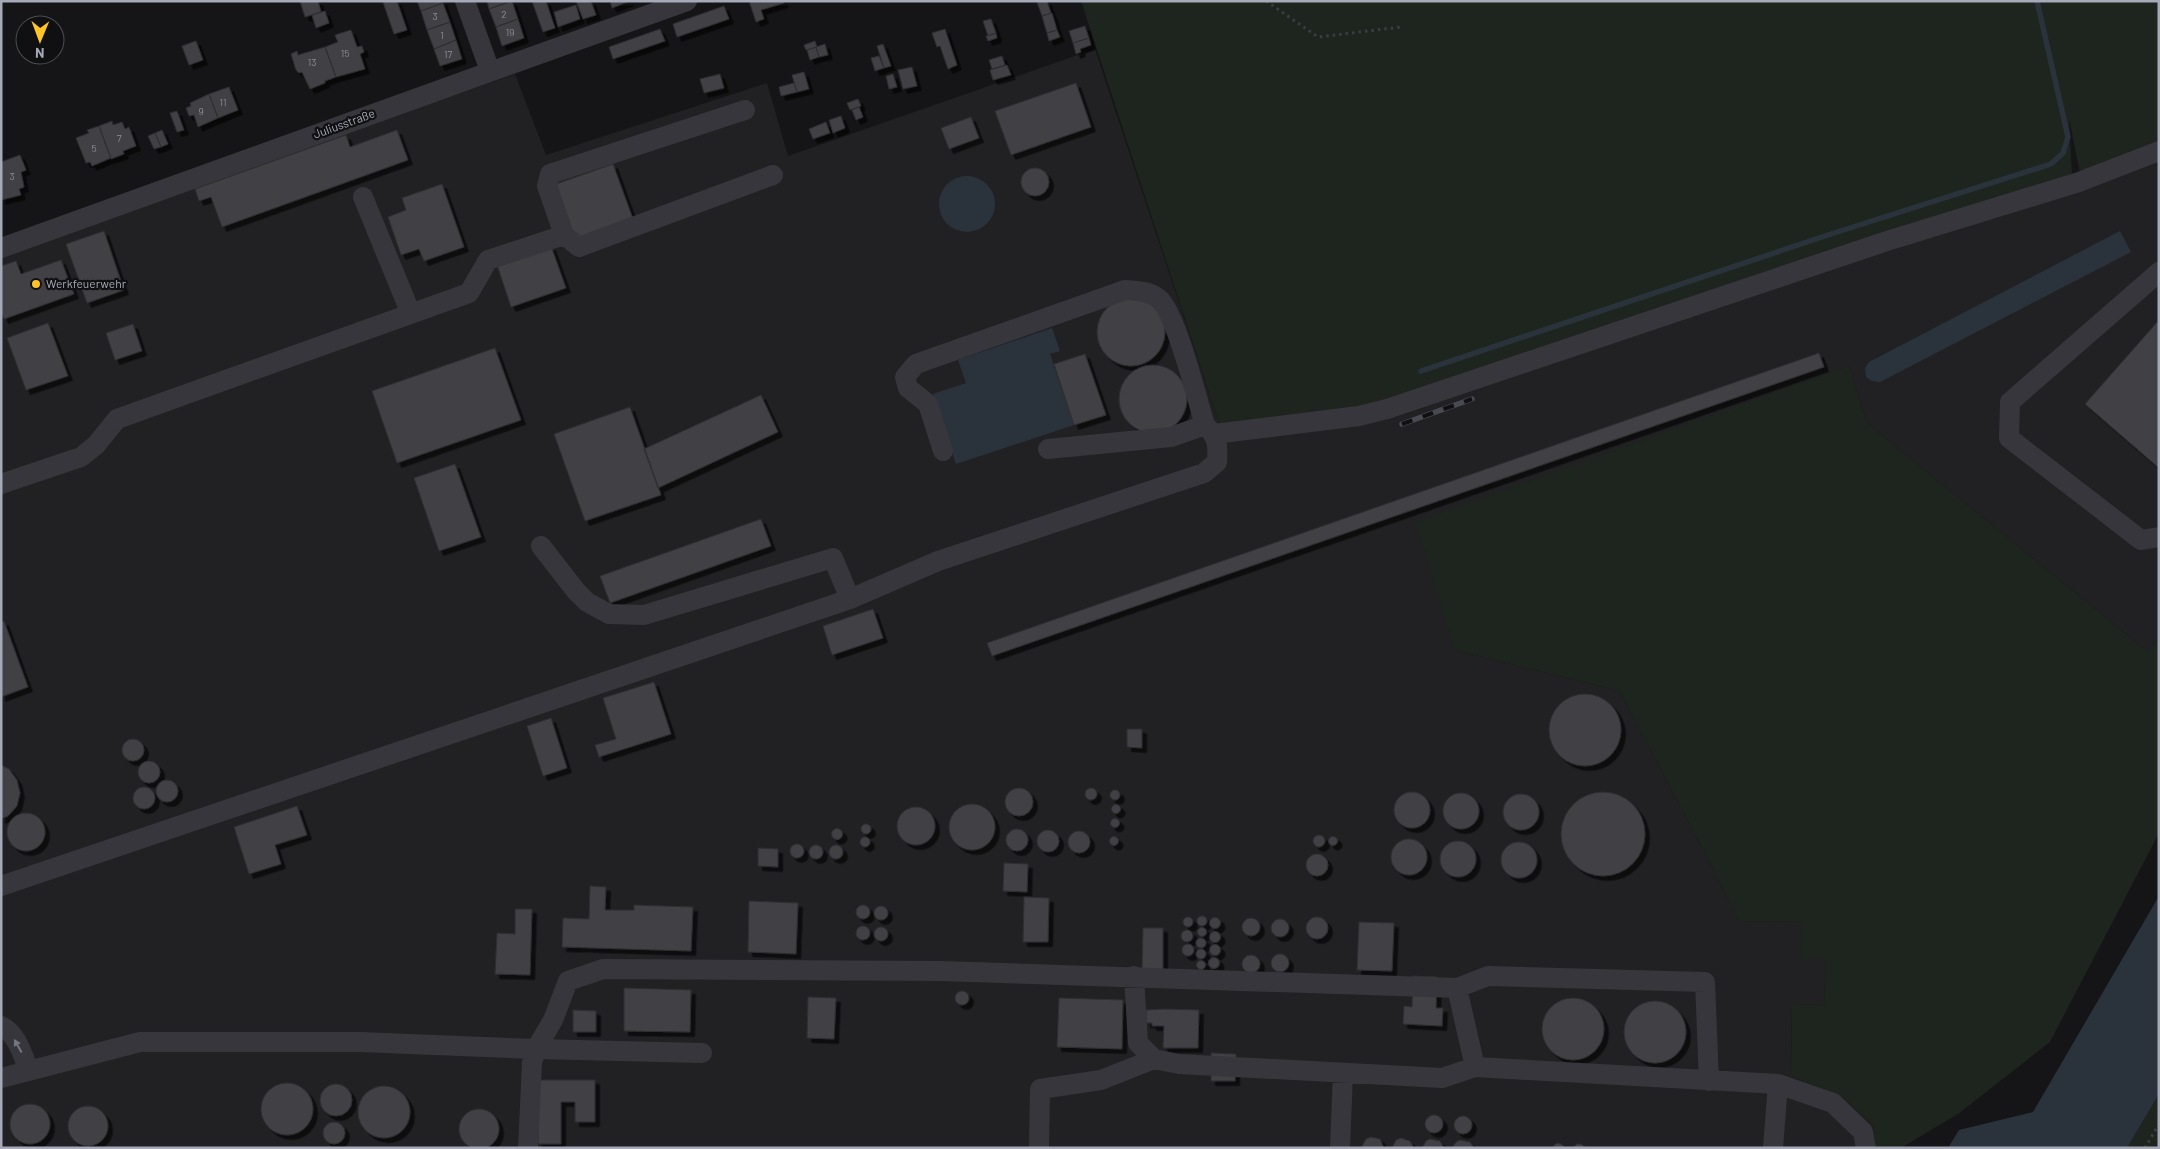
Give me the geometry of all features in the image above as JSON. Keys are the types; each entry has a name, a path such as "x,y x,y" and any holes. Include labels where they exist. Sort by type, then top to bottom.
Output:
{"street":[{"path":"465,1 490,71"},
{"name":"Juliusstraße","path":"1,248 490,71 662,5 687,1"},
{"path":"745,110 550,174 547,186 564,235 578,247 773,175"},
{"path":"1048,449 1171,437 1210,430 1359,416 1387,409 1887,241 2079,182 2159,151"},
{"path":"363,197 411,314"},
{"path":"1,484 81,457 96,445 117,419 469,294 488,260 564,235"},
{"path":"2159,272 2010,402 2009,438 2141,540 2159,537"},
{"path":"1,886 850,599 938,561 1204,473 1217,462 1218,450 1173,322 1160,299 1145,291 1125,290 916,364 905,377 908,388 928,404 943,451"},
{"path":"541,546 576,591 587,602 610,614 644,615 833,558 850,599"},
{"path":"528,1148 532,1063 536,1049 553,1020 568,981 603,969 940,971 1458,988 1488,976 1705,982 1709,1081"},
{"path":"1134,976 1138,1043 1154,1059"},
{"path":"1458,988 1475,1067"},
{"path":"1,1026 6,1028 19,1044 29,1071"},
{"path":"1,1078 140,1042 360,1042 702,1053"},
{"path":"1038,1148 1040,1089 1101,1080 1154,1059 1179,1064 1442,1078 1475,1067 1778,1084 1834,1103 1863,1132 1866,1148"},
{"path":"1340,1148 1343,1073"},
{"path":"1773,1148 1778,1084"}],"path":[{"path":"1266,1 1318,37 1401,27"},
{"path":"2145,1148 2159,1124"}],"shaded area":[{"path":"1081,1 2159,1 2159,140 2080,173 2069,119 2072,175 1371,408 1220,426"},
{"path":"1095,49 1220,426 2080,173 2159,140 2159,639 2147,651 1867,423 1849,366 1455,650 1620,691 1740,921 1803,922 1826,959 1824,1005 1792,1004 1791,1076 1845,1099 1873,1125 1875,1148 1,1148 1,253 515,74 546,155 767,83 788,156"},
{"path":"967,176 978,178 987,184 993,193 995,204 993,215 987,224 978,230 967,232 956,230 947,224 941,215 939,204 941,193 947,184 956,178"},
{"path":"2120,231 2131,252 1880,382 1872,381 1866,377 1865,368 1869,362"},
{"path":"1052,328 1060,351 1050,354 1074,425 956,464 933,394 966,383 958,360"},
{"path":"1849,366 1867,423 2147,651 2159,639 2159,833 2050,1042 1958,1114 1901,1148 1875,1148 1873,1125 1845,1099 1791,1076 1792,1004 1824,1005 1826,959 1800,959 1803,922 1740,921 1620,691 1455,650 1416,522"},
{"path":"2159,896 2159,1094 2127,1148 1948,1148 1959,1130 2033,1112"},
{"path":"2159,1094 2159,1148 2127,1148"}],"building":[{"path":"300,1 318,1 321,12 305,17"},
{"path":"397,1 407,30 394,34 383,2"},
{"path":"417,1 443,1 443,3 421,11"},
{"path":"487,1 511,1 489,9"},
{"path":"512,1 518,19 496,27 489,9"},
{"path":"532,1 546,1 555,28 543,32"},
{"path":"576,1 591,1 596,15 583,19"},
{"path":"610,1 630,1 612,8"},
{"path":"749,1 783,1 784,3 761,10 764,19 756,22"},
{"path":"1047,1 1051,13 1042,16 1037,2"},
{"path":"443,3 450,22 427,30 421,11"},
{"path":"576,5 580,19 558,27 554,12"},
{"path":"724,6 729,19 677,37 673,24"},
{"path":"325,11 329,23 316,28 312,15"},
{"path":"1052,13 1057,30 1047,33 1042,16"},
{"path":"518,19 524,38 502,46 496,27"},
{"path":"991,19 996,33 988,36 983,21"},
{"path":"450,22 456,40 434,49 427,30"},
{"path":"1085,26 1089,38 1073,43 1069,31"},
{"path":"660,29 665,41 613,59 609,47"},
{"path":"945,29 957,65 948,69 940,46 937,47 932,33"},
{"path":"351,30 357,47 362,46 364,52 360,54 365,69 336,77 325,47 338,42 335,35"},
{"path":"1057,30 1060,37 1049,41 1047,33"},
{"path":"996,33 997,38 988,41 986,36"},
{"path":"1089,38 1091,45 1080,49 1081,52 1076,54 1073,43"},
{"path":"456,40 462,59 440,66 434,49"},
{"path":"196,41 203,60 189,65 182,46"},
{"path":"815,41 817,47 806,50 804,45"},
{"path":"825,44 828,55 819,57 816,47"},
{"path":"883,44 891,66 884,68 877,46"},
{"path":"325,47 336,77 310,89 302,72 299,73 296,70 291,54 297,51 298,55"},
{"path":"816,47 819,57 810,60 807,50"},
{"path":"879,56 884,68 875,71 871,58"},
{"path":"1002,56 1005,65 992,69 989,60"},
{"path":"1007,65 1011,75 993,80 990,70"},
{"path":"912,67 917,86 903,89 898,70"},
{"path":"804,72 809,89 797,92 792,75"},
{"path":"720,74 724,88 704,93 700,79"},
{"path":"893,74 897,87 889,89 886,76"},
{"path":"794,83 797,92 781,96 779,87"},
{"path":"1076,83 1091,127 1011,155 995,111"},
{"path":"229,87 238,110 218,118 209,94"},
{"path":"209,94 218,118 198,127 194,115 189,116 186,108 191,106 190,103"},
{"path":"858,99 861,106 850,110 847,103"},
{"path":"859,107 863,117 856,120 852,110"},
{"path":"177,111 184,130 177,132 170,113"},
{"path":"841,116 845,128 833,133 829,120"},
{"path":"971,117 979,138 949,149 941,128"},
{"path":"112,121 113,125 122,122 125,129 129,127 136,146 123,151 124,154 111,159 99,126"},
{"path":"826,122 830,133 813,139 809,129"},
{"path":"99,126 111,158 92,166 90,162 86,163 76,138 89,133 87,130"},
{"path":"162,130 168,144 161,147 155,133"},
{"path":"397,130 408,160 222,227 211,197 199,201 195,189 346,135 350,147"},
{"path":"155,133 161,147 154,149 148,136"},
{"path":"20,155 26,170 21,172 24,187 19,189 21,195 1,200 1,162"},
{"path":"613,164 633,219 575,239 556,184"},
{"path":"1035,168 1045,172 1049,182 1045,192 1035,196 1025,192 1021,182 1025,172"},
{"path":"442,184 464,247 424,261 419,249 401,255 388,217 406,210 402,198"},
{"path":"104,231 124,290 87,303 66,244"},
{"path":"551,246 566,288 511,307 497,265"},
{"name":"Werkfeuerwehr","path":"61,260 74,294 4,319 1,312 1,266 16,261 21,274"},
{"path":"1131,298 1144,301 1155,308 1162,319 1165,332 1162,345 1155,356 1144,363 1131,366 1118,363 1107,356 1100,345 1097,332 1100,319 1107,308 1118,301"},
{"path":"2159,320 2159,468 2085,404"},
{"path":"48,323 68,376 26,390 7,338"},
{"path":"133,324 142,351 115,360 106,333"},
{"path":"495,348 521,420 397,463 372,391"},
{"path":"1819,353 1824,367 992,656 987,643"},
{"path":"1085,354 1106,415 1074,425 1054,364"},
{"path":"1153,365 1166,368 1177,375 1184,386 1187,399 1184,412 1177,423 1166,430 1153,433 1140,430 1129,423 1122,412 1119,399 1122,386 1129,375 1140,368"},
{"path":"761,395 778,432 658,488 644,449"},
{"path":"630,407 661,495 585,521 554,434"},
{"path":"455,464 481,537 439,551 414,478"},
{"path":"761,519 771,546 610,603 600,576"},
{"path":"873,609 883,638 832,655 823,626"},
{"path":"4,621 28,687 1,697 1,622"},
{"path":"654,682 671,734 599,757 595,745 616,739 603,698"},
{"path":"1585,694 1605,700 1615,710 1621,730 1615,750 1605,760 1585,766 1565,760 1555,750 1549,730 1555,710 1565,700"},
{"path":"551,718 567,768 543,776 527,726"},
{"path":"1127,729 1142,729 1142,748 1127,747"},
{"path":"133,739 141,742 144,750 141,758 133,761 125,758 122,750 125,742"},
{"path":"149,761 157,764 160,772 157,780 149,783 141,780 138,772 141,764"},
{"path":"1,765 9,769 17,780 20,793 17,806 8,816 1,819"},
{"path":"167,780 175,783 178,791 175,799 167,802 159,799 156,791 159,783"},
{"path":"144,787 152,790 155,798 152,806 144,809 136,806 133,798 136,790"},
{"path":"1019,788 1029,792 1033,802 1029,812 1019,816 1009,812 1005,802 1009,792"},
{"path":"1091,788 1097,794 1091,800 1085,794"},
{"path":"1113,790 1117,790 1120,795 1119,799 1113,800 1110,797 1110,793"},
{"path":"1412,792 1424,798 1430,810 1424,822 1412,828 1400,822 1394,810 1400,798"},
{"path":"1603,792 1619,795 1633,804 1642,818 1645,834 1642,850 1633,864 1619,873 1603,876 1587,873 1573,864 1564,850 1561,834 1564,818 1573,804 1587,795"},
{"path":"1461,793 1473,799 1479,811 1473,823 1461,829 1449,823 1443,811 1449,799"},
{"path":"1521,794 1533,800 1539,812 1533,824 1521,830 1509,824 1503,812 1509,800"},
{"path":"972,804 985,808 991,814 995,827 991,840 985,846 972,850 959,846 953,840 949,827 953,814 959,808"},
{"path":"1116,804 1121,809 1116,814 1111,809"},
{"path":"297,806 307,835 275,845 281,864 249,874 234,827"},
{"path":"916,807 930,812 935,826 930,840 916,845 902,840 897,826 902,812"},
{"path":"26,813 39,819 45,832 39,845 26,851 13,845 7,832 13,819"},
{"path":"1115,818 1120,823 1115,828 1110,823"},
{"path":"866,824 871,829 866,834 861,829"},
{"path":"835,829 839,829 842,834 841,838 835,839 832,836 832,832"},
{"path":"1017,829 1025,832 1028,840 1025,848 1017,851 1009,848 1006,840 1009,832"},
{"path":"1044,830 1052,830 1059,837 1059,845 1052,852 1044,852 1037,845 1037,837"},
{"path":"1075,831 1083,831 1090,838 1090,846 1083,853 1075,853 1068,846 1068,838"},
{"path":"1319,835 1325,841 1319,847 1313,841"},
{"path":"1114,836 1119,841 1114,846 1109,841"},
{"path":"865,837 870,842 865,847 860,842"},
{"path":"1333,837 1337,841 1333,845 1329,841"},
{"path":"1409,839 1421,845 1427,857 1421,869 1409,875 1397,869 1391,857 1397,845"},
{"path":"1458,841 1470,847 1476,859 1470,871 1458,877 1446,871 1440,859 1446,847"},
{"path":"1519,842 1531,848 1537,860 1531,872 1519,878 1507,872 1501,860 1507,848"},
{"path":"797,844 802,846 804,851 802,856 797,858 792,856 790,851 792,846"},
{"path":"816,845 821,847 823,852 821,857 816,859 811,857 809,852 811,847"},
{"path":"836,845 841,847 843,852 841,857 836,859 831,857 829,852 831,847"},
{"path":"758,848 778,849 778,867 758,866"},
{"path":"1317,854 1325,857 1328,865 1325,873 1317,876 1309,873 1306,865 1309,857"},
{"path":"1004,863 1028,864 1027,892 1003,891"},
{"path":"590,886 606,887 605,910 634,910 634,905 693,907 691,951 562,947 563,918 589,919"},
{"path":"1024,897 1049,898 1048,942 1023,942"},
{"path":"749,901 798,903 796,954 748,952"},
{"path":"863,905 868,907 870,912 868,917 863,919 858,917 856,912 858,907"},
{"path":"881,906 886,908 888,913 886,918 881,920 876,918 874,913 876,908"},
{"path":"515,909 532,909 530,975 495,974 497,933 515,934"},
{"path":"1202,916 1207,921 1202,926 1197,921"},
{"path":"1188,917 1193,922 1188,927 1183,922"},
{"path":"1215,917 1221,923 1215,929 1209,923"},
{"path":"1317,917 1327,924 1328,928 1321,938 1317,939 1307,932 1306,928 1313,918"},
{"path":"1251,918 1257,921 1260,927 1257,933 1251,936 1245,933 1242,927 1245,921"},
{"path":"1280,919 1286,922 1289,928 1286,934 1280,937 1274,934 1271,928 1274,922"},
{"path":"1359,922 1394,923 1392,971 1357,970"},
{"path":"863,926 868,928 870,933 868,938 863,940 858,938 856,933 858,928"},
{"path":"881,927 886,929 888,934 886,939 881,941 876,939 874,934 876,929"},
{"path":"1202,927 1207,932 1202,937 1197,932"},
{"path":"1143,928 1163,928 1163,972 1142,972"},
{"path":"1185,930 1189,930 1193,936 1189,942 1185,942 1181,938 1181,934"},
{"path":"1215,931 1221,937 1215,943 1209,937"},
{"path":"1201,938 1206,943 1201,948 1196,943"},
{"path":"1186,944 1190,944 1194,950 1190,956 1186,956 1182,952 1182,948"},
{"path":"1215,944 1221,950 1215,956 1209,950"},
{"path":"1201,949 1206,954 1201,959 1196,954"},
{"path":"1280,954 1286,957 1289,963 1286,969 1280,972 1274,969 1271,963 1274,957"},
{"path":"1251,955 1259,960 1260,964 1255,972 1251,973 1243,968 1242,964 1247,956"},
{"path":"1214,957 1220,963 1214,969 1208,963"},
{"path":"1201,960 1206,965 1201,970 1196,965"},
{"path":"1413,976 1437,977 1436,1008 1443,1008 1442,1026 1403,1024 1404,1006 1412,1007"},
{"path":"624,988 691,990 690,1032 624,1031"},
{"path":"959,991 965,991 969,998 965,1005 959,1005 955,1001 955,995"},
{"path":"808,997 836,998 834,1039 807,1038"},
{"path":"1059,998 1123,1000 1122,1049 1057,1047"},
{"path":"1573,998 1585,1001 1595,1007 1601,1017 1604,1029 1601,1041 1595,1051 1585,1057 1573,1060 1561,1057 1551,1051 1545,1041 1542,1029 1545,1017 1551,1007 1561,1001"},
{"path":"1655,1001 1667,1004 1677,1010 1683,1020 1686,1032 1683,1044 1677,1054 1667,1060 1655,1063 1643,1060 1633,1054 1627,1044 1624,1032 1627,1020 1633,1010 1643,1004"},
{"path":"573,1010 596,1011 596,1032 573,1032"},
{"path":"1146,1010 1199,1010 1198,1048 1163,1048 1164,1026 1152,1026 1152,1023 1146,1023"},
{"path":"1211,1053 1236,1054 1235,1081 1211,1081"},
{"path":"538,1080 595,1080 595,1122 575,1122 575,1102 561,1102 561,1144 538,1144"},
{"path":"282,1083 292,1083 306,1090 313,1104 313,1114 306,1128 292,1135 282,1135 272,1131 265,1124 261,1114 261,1104 265,1094 272,1087"},
{"path":"336,1084 347,1089 352,1100 347,1111 336,1116 325,1111 320,1100 325,1089"},
{"path":"379,1086 389,1086 399,1090 406,1097 410,1112 406,1127 399,1134 389,1138 379,1138 369,1134 362,1127 358,1117 358,1107 362,1097 369,1090"},
{"path":"30,1104 44,1110 50,1124 44,1138 30,1144 16,1138 10,1124 16,1110"},
{"path":"88,1106 102,1112 108,1126 102,1140 88,1146 74,1140 68,1126 74,1112"},
{"path":"479,1109 493,1115 499,1129 493,1143 479,1149 465,1143 459,1129 465,1115"},
{"path":"1434,1115 1440,1118 1443,1124 1440,1130 1434,1133 1428,1130 1425,1124 1428,1118"},
{"path":"1463,1116 1469,1119 1472,1125 1469,1131 1463,1134 1457,1131 1454,1125 1457,1119"},
{"path":"330,1122 338,1122 345,1129 345,1137 338,1144 330,1144 323,1137 323,1129"},
{"path":"1371,1137 1380,1139 1384,1148 1361,1148 1366,1139"},
{"path":"1401,1138 1410,1141 1414,1148 1392,1148 1396,1140"},
{"path":"1430,1139 1440,1141 1444,1148 1422,1148 1426,1141"},
{"path":"1460,1140 1470,1142 1474,1148 1452,1148"},
{"path":"1557,1143 1561,1144 1566,1148 1551,1148"},
{"path":"1577,1144 1581,1144 1586,1148 1572,1148"}],"waterway":[{"path":"1421,371 1828,235 2051,164 2063,153 2068,137 2037,1"}],"railway":[{"path":"1402,424 1472,399"}],"place":[{"name":"Werkfeuerwehr","path":"36,284"}]}
